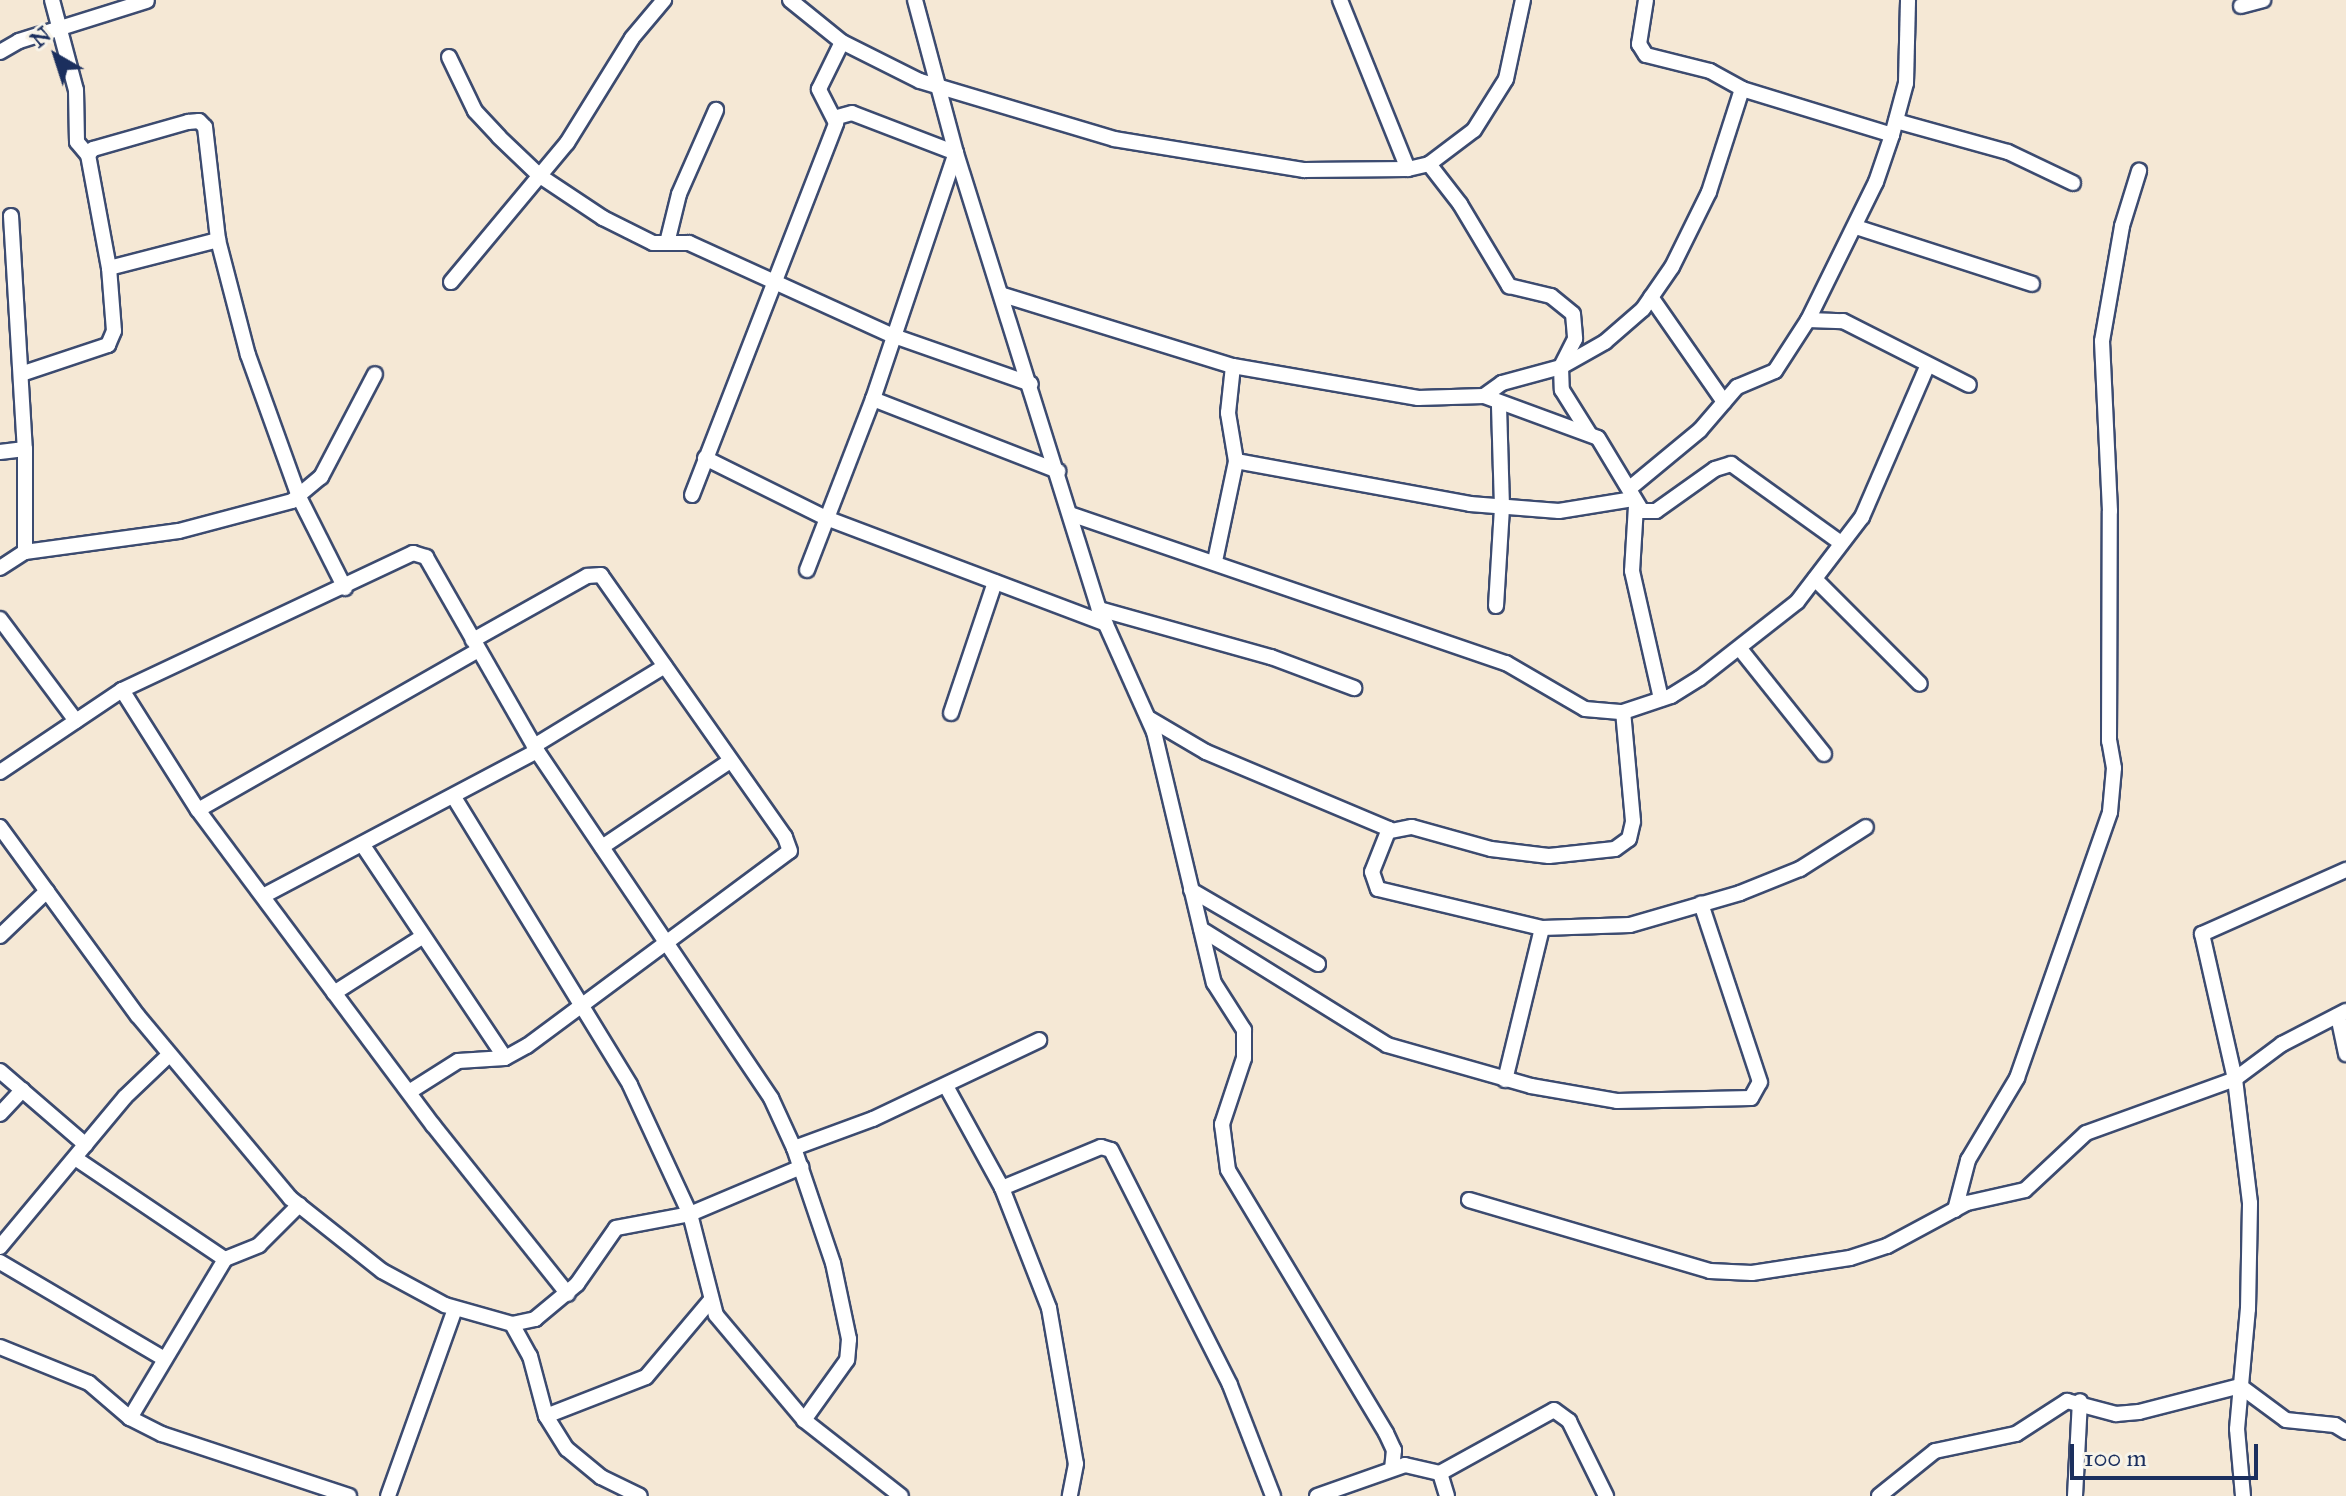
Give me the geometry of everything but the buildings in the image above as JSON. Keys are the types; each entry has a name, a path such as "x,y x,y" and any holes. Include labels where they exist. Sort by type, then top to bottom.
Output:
{"street":[{"path":"21,374 108,345 114,331 109,268 88,155 77,142 76,90 52,0"},
{"path":"641,0 652,12"},
{"path":"451,282 540,176 652,12 664,0"},
{"path":"790,0 842,42 936,85 1114,139 1208,157 1304,170 1408,169 1429,164 1474,130 1490,111 1516,47 1523,0"},
{"path":"915,0 956,153 1073,515 1099,609 1147,717 1219,997 1244,1030 1245,1042 1222,1124 1228,1170 1386,1433 1394,1450 1392,1468"},
{"path":"1340,0 1408,169"},
{"path":"1646,0 1639,44 1646,55 1710,71 1742,89 1894,128 2008,152 2073,183"},
{"path":"1236,461 1502,507 1559,511 1633,498 1737,387 1775,371 1808,320 1856,227 1894,128 1906,83 1907,0"},
{"path":"2241,6 2263,0"},
{"path":"0,52 61,28 147,1"},
{"path":"837,117 819,89 842,42"},
{"path":"449,57 475,111 540,176 638,237 667,243 689,243 891,335 1031,384"},
{"path":"1484,396 1502,383 1561,367 1605,342 1651,297 1709,192 1742,89"},
{"path":"667,243 679,194 716,110"},
{"path":"837,117 852,113 956,153"},
{"path":"692,495 777,284 837,117"},
{"path":"88,155 93,149 188,122 203,123 218,240 248,355 299,497 345,588"},
{"path":"807,570 873,399 891,335 956,153"},
{"path":"1429,164 1460,204 1509,286 1551,296 1573,314 1575,339 1561,367 1562,390 1633,498 1656,511 1715,469 1731,464 1841,543"},
{"path":"1955,1210 1968,1160 2017,1078 2110,812 2114,768 2109,741 2110,511 2102,341 2122,226 2139,171"},
{"path":"11,216 25,449 25,552"},
{"path":"1856,227 2032,284"},
{"path":"109,268 218,240"},
{"path":"1003,295 1233,366 1418,398 1484,396 1499,404 1590,433"},
{"path":"1651,297 1724,402"},
{"path":"1808,320 1843,321 1927,367 1969,385"},
{"path":"1215,561 1236,461 1228,413 1233,366"},
{"path":"1073,515 1506,663 1585,709 1623,712 1661,699 1741,650 1797,602 1862,517 1927,367"},
{"path":"0,568 25,552 179,531 299,497 321,477 375,374"},
{"path":"873,399 1058,471"},
{"path":"1496,606 1502,507 1499,404"},
{"path":"0,452 25,449"},
{"path":"705,458 826,518 1106,624"},
{"path":"1633,498 1632,571 1661,699"},
{"path":"0,772 122,690 345,588 413,553 421,555 536,748 771,1098 794,1148 833,1263 849,1339 847,1360 804,1420"},
{"path":"198,810 597,573 785,837 790,851 665,941 583,1008 505,1058 458,1061 409,1092"},
{"path":"1815,579 1920,684"},
{"path":"951,713 995,582"},
{"path":"1099,609 1271,657 1354,688"},
{"path":"0,619 76,721"},
{"path":"1741,650 1824,754"},
{"path":"263,896 455,799 665,666"},
{"path":"122,690 198,810 409,1092 568,1294"},
{"path":"1147,717 1206,752 1391,831 1412,827 1491,849 1549,856 1615,849 1629,839 1633,821 1623,712"},
{"path":"602,847 730,761"},
{"path":"455,799 630,1085 690,1214 707,1268 710,1301 729,1334 804,1420 901,1496"},
{"path":"0,827 169,1055 299,1205 382,1271 455,1309 512,1324 535,1319 568,1294 616,1228 690,1214 801,1167"},
{"path":"1391,831 1372,872 1378,889 1542,928 1630,925 1701,904 1800,869 1866,827"},
{"path":"362,844 505,1058"},
{"path":"2243,1496 2237,1429 2250,1218 2235,1079 2202,934 2346,870"},
{"path":"1191,890 1318,964"},
{"path":"0,936 47,891"},
{"path":"1201,929 1387,1045 1505,1080 1630,1102 1751,1098 1760,1082 1701,904"},
{"path":"1505,1080 1542,928"},
{"path":"334,993 422,937"},
{"path":"1469,1200 1665,1261 1752,1273 1887,1246 1955,1210 2037,1183 2086,1133 2235,1079 2282,1044 2342,1014 2346,1054"},
{"path":"794,1148 946,1086 1039,1040"},
{"path":"0,1247 86,1145 169,1055"},
{"path":"0,1071 86,1145"},
{"path":"946,1086 1002,1188 1049,1308 1076,1464 1070,1496"},
{"path":"0,1114 22,1090"},
{"path":"1002,1188 1101,1147 1111,1150 1230,1385 1273,1496"},
{"path":"75,1158 225,1259"},
{"path":"130,1418 163,1358 225,1259 259,1245 299,1205"},
{"path":"0,1262 163,1358"},
{"path":"546,1416 646,1377 710,1301"},
{"path":"388,1496 455,1309"},
{"path":"512,1324 530,1356 546,1416 567,1449 601,1477 640,1496"},
{"path":"0,1347 89,1383 130,1418 207,1453 349,1496"},
{"path":"1879,1496 1935,1451 2016,1434 2056,1405 2080,1401 2116,1414 2139,1412 2240,1386"},
{"path":"2240,1386 2286,1420 2335,1425 2346,1432"},
{"path":"2075,1496 2080,1401"},
{"path":"1440,1473 1554,1410 1569,1421 1606,1496"},
{"path":"1317,1496 1392,1468 1427,1466 1440,1473 1447,1496"}]}
